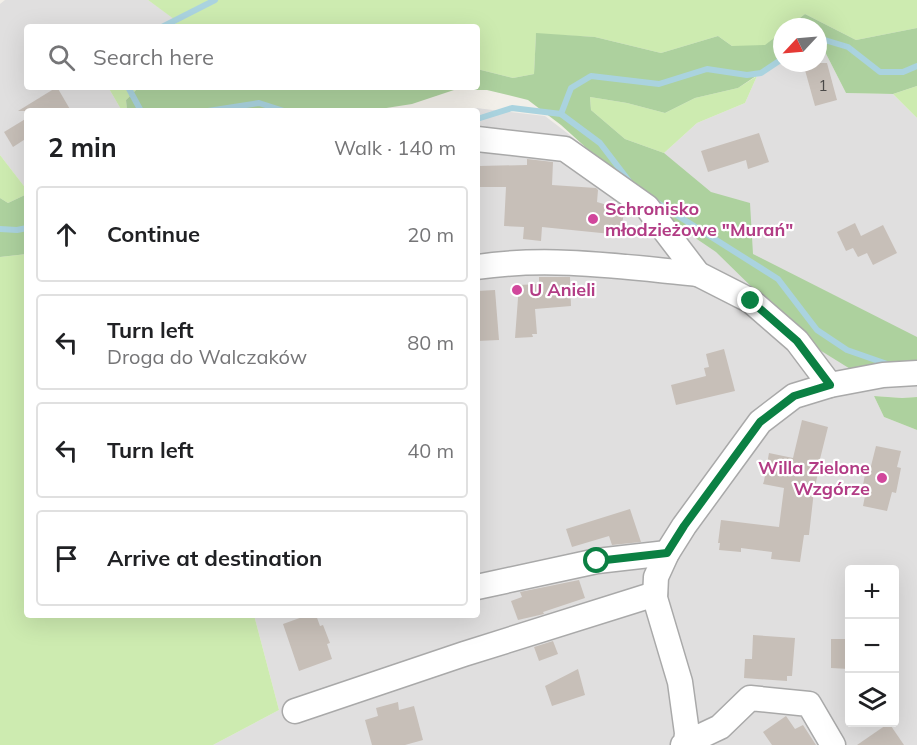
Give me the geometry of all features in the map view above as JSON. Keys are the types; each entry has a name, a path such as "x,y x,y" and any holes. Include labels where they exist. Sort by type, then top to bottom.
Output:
{"street":[{"path":"480,140 565,150 647,207 698,274"},
{"path":"480,267 529,261 698,274 751,301 797,341 830,385"},
{"path":"684,744 687,733 680,682 655,594 656,577 667,553 760,422 794,396 830,385 883,375 917,373"},
{"path":"480,586 597,561 667,553"},
{"path":"296,711 464,654 655,594"},
{"path":"684,744 720,727 750,698 809,704 833,745"}],"shaded area":[{"path":"5,0 148,0 179,22 175,24 24,24 24,90 110,90 120,108 24,108 24,186 0,155 0,4"},
{"path":"827,56 846,93 893,94 917,118 917,397 874,396 884,417 917,430 917,745 213,745 279,710 255,618 480,618 480,108 545,116 644,192 664,153 697,123 745,103 757,76 773,65 773,72 827,72"}],"green space":[{"path":"148,0 917,0 917,28 856,40 827,25 827,18 813,18 805,14 800,18 773,18 773,39 765,46 732,46 718,36 661,53 595,37 536,34 534,74 513,78 480,70 480,24 174,24 178,22"},
{"path":"805,14 813,18 800,18"},
{"path":"827,25 856,40 917,28 917,86 893,94 846,93 827,56"},
{"path":"536,33 595,37 661,53 718,36 732,46 765,45 773,39 773,65 738,88 695,98 665,113 627,103 590,97 591,110 625,139 664,153 711,192 750,203 753,254 917,337 917,367 860,375 810,344 716,252 657,212 561,125 528,100 480,90 480,70 513,78 534,74"},
{"path":"757,76 745,103 697,123 664,153 625,139 591,110 590,97 627,103 665,113 695,98 738,88"},
{"path":"917,86 917,118 893,94"},
{"path":"110,90 136,90 126,100 127,108 120,108"},
{"path":"136,90 454,90 412,104 386,108 127,108 126,100"},
{"path":"0,155 24,186 24,195 8,203 0,198"},
{"path":"24,195 24,254 0,257 0,198 8,203"},
{"path":"24,254 24,618 255,618 279,710 213,745 0,745 0,257"},
{"path":"874,396 917,397 917,430 884,417"}],"building":[{"path":"827,63 837,100 815,106 806,72 827,72"},
{"path":"52,90 59,90 69,108 24,108 24,111 18,111"},
{"path":"24,120 24,140 13,147 4,132"},
{"path":"759,133 769,162 748,169 746,160 708,172 701,151"},
{"path":"527,159 553,162 552,185 596,188 598,190 597,202 624,210 621,235 542,227 541,241 523,239 524,227 504,226 506,187 480,187 480,166 527,165"},
{"path":"855,223 861,236 883,225 897,253 873,265 867,253 858,257 853,248 846,251 837,232"},
{"path":"539,277 570,277 571,306 535,309 537,334 532,334 533,337 515,338 519,285 539,284"},
{"path":"495,290 499,340 480,341 480,291"},
{"path":"724,349 735,391 676,405 671,385 706,376 704,368 709,367 706,354"},
{"path":"802,420 828,427 814,491 809,535 804,535 800,562 771,559 772,552 741,548 741,552 719,550 721,520 779,527 784,488 763,484 769,453 793,458"},
{"name":"Willa Zielone Wzgórze","path":"876,446 901,451 897,467 901,468 896,493 892,492 887,511 863,506 867,486 863,485 866,469 870,470"},
{"path":"630,509 641,542 612,545 609,536 572,547 566,529"},
{"path":"579,580 585,598 543,612 544,614 518,620 511,601 522,597 520,592"},
{"path":"300,618 317,618 320,626 323,625 330,643 327,644 332,659 299,671 283,624"},
{"path":"753,635 795,638 792,676 787,676 787,681 744,678 745,659 752,659"},
{"path":"831,639 845,639 845,669 831,668"},
{"path":"553,641 558,654 539,661 534,647"},
{"path":"578,669 585,695 552,706 545,686"},
{"path":"398,702 399,710 414,706 423,740 405,745 372,745 365,720 378,716 376,708"},
{"path":"786,716 795,729 803,725 816,745 772,745 763,732"},
{"path":"883,727 892,727 904,745 857,745"}],"waterway":[{"path":"168,24 215,0"},
{"path":"827,41 848,47 880,72 903,72 917,66"},
{"path":"561,114 571,88 591,76 659,84 707,69 747,75 761,73 773,65"},
{"path":"130,90 139,108"},
{"path":"227,108 259,103 275,108"},
{"path":"480,118 512,108 561,114 600,143 629,181"},
{"path":"656,202 778,279 817,330 847,350 890,365"},
{"path":"0,229 24,229"}],"place":[{"name":"Schronisko młodzieżowe \"Murań\"","path":"593,219"},
{"name":"U Anieli","path":"517,290"},
{"name":"Willa Zielone Wzgórze","path":"882,478"}],"route":[{"path":"597,561 667,553 760,422 794,396 830,385 797,341 751,301"}]}
